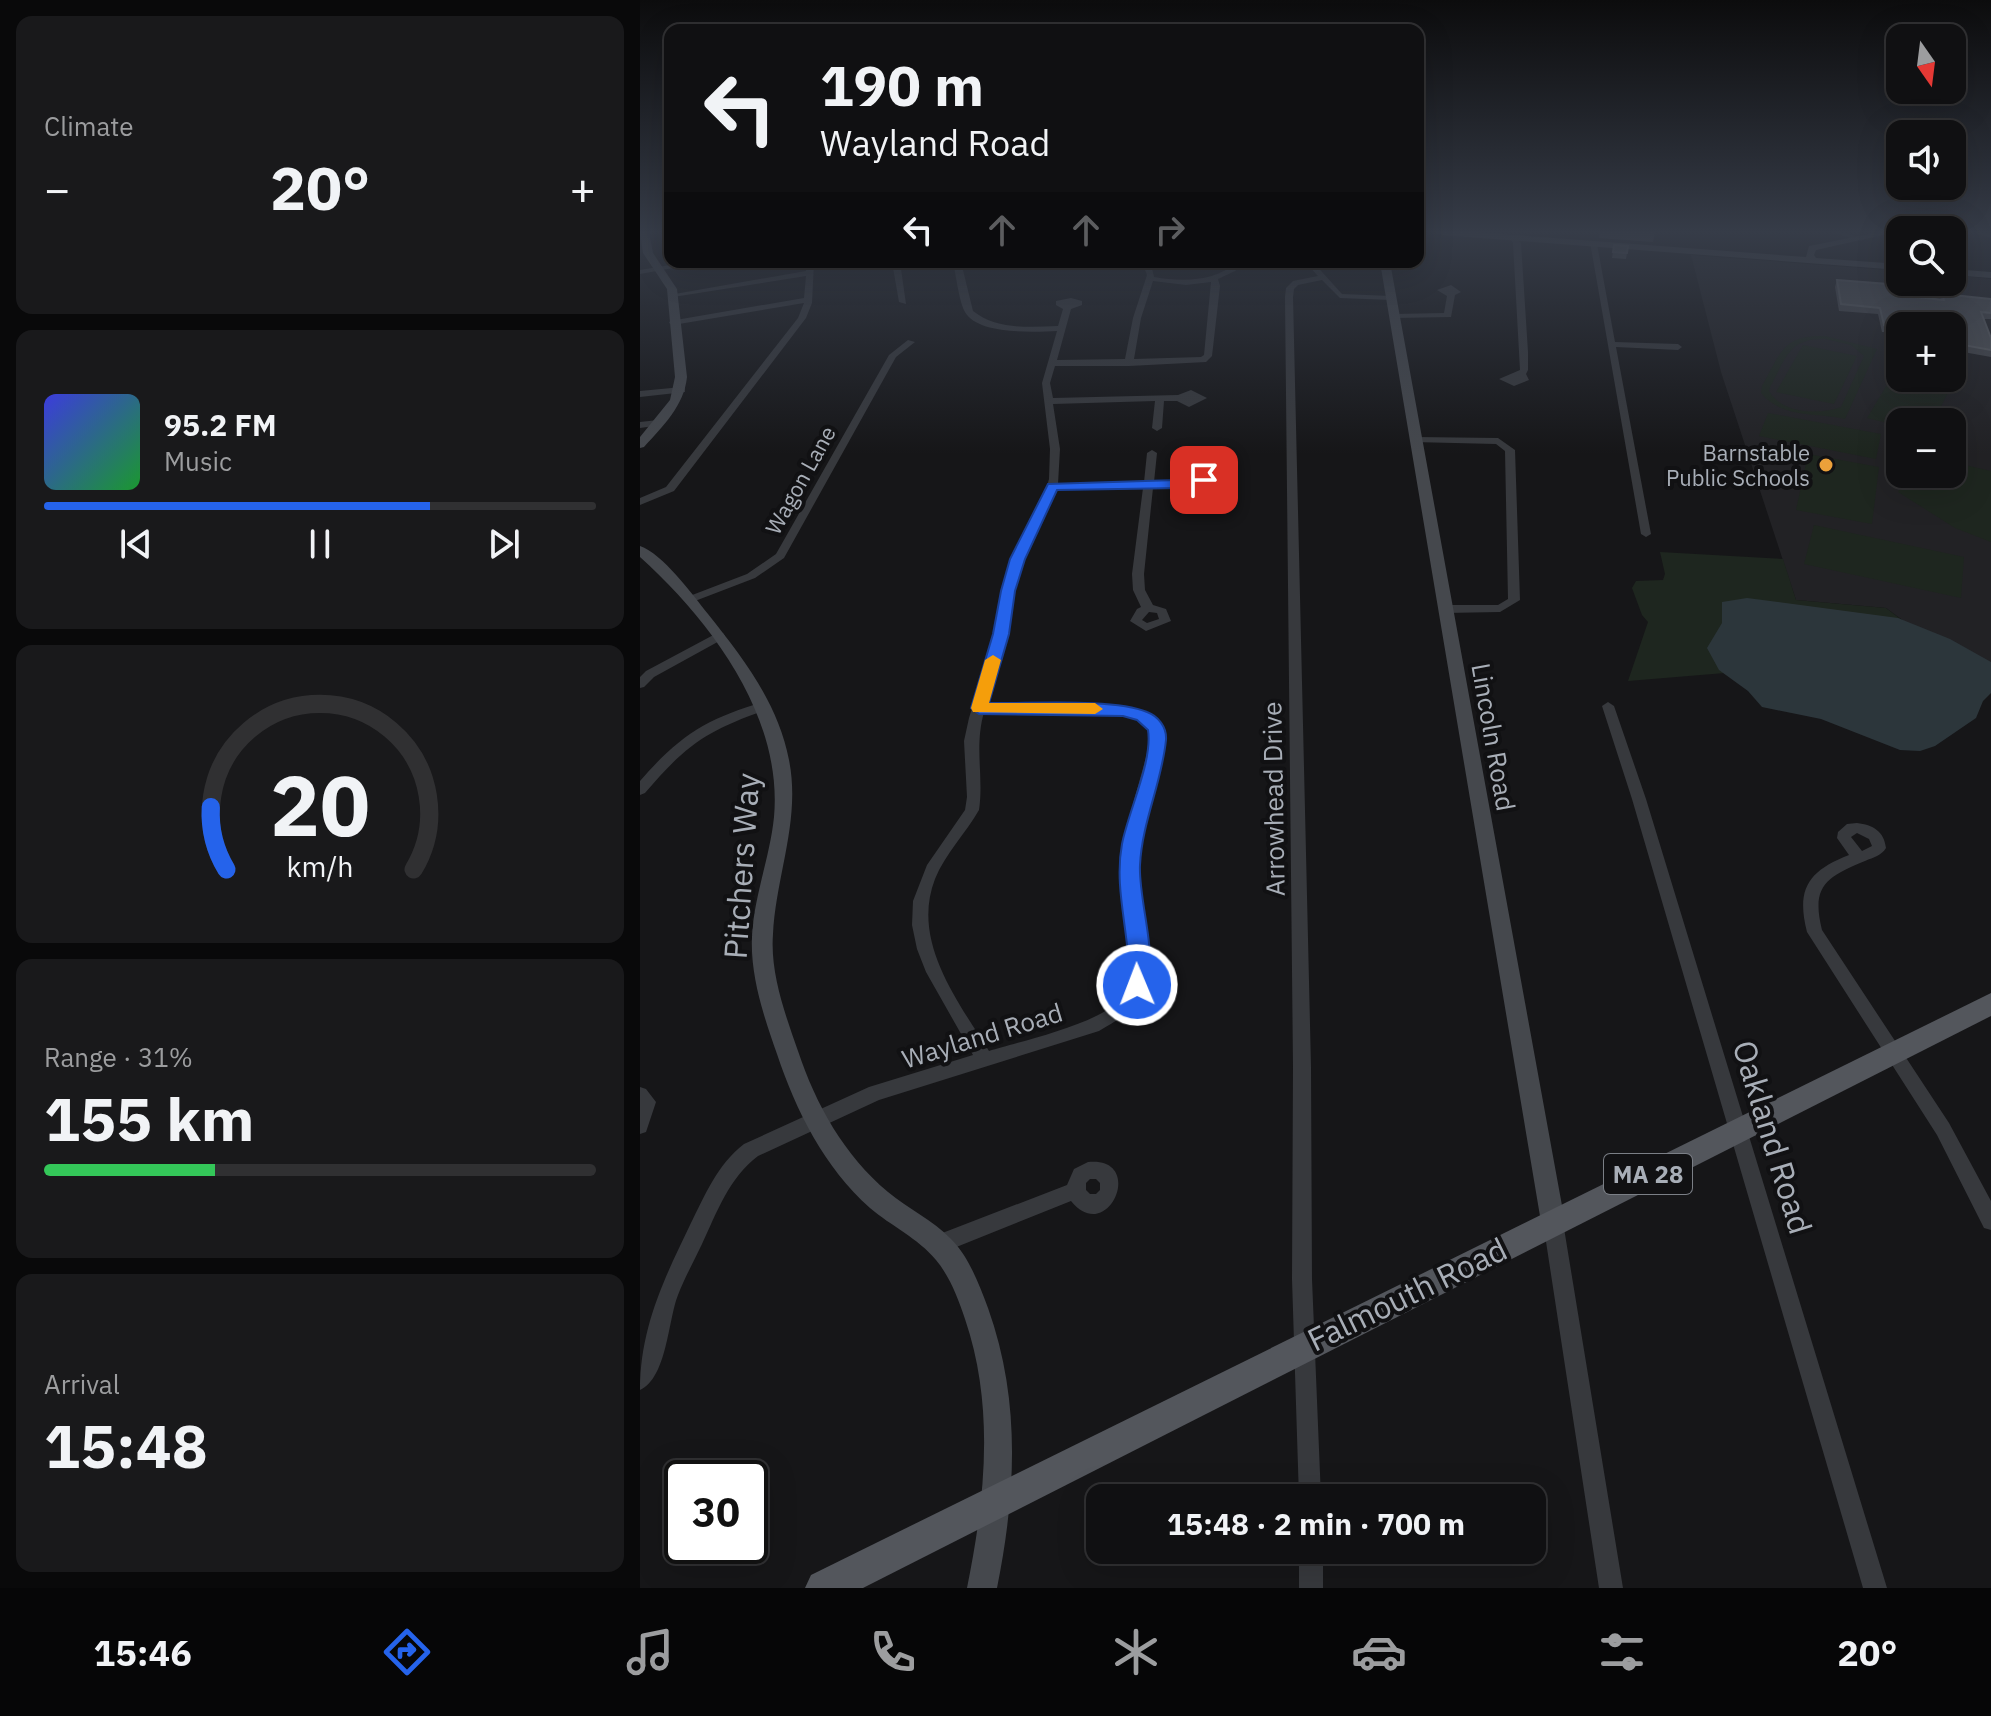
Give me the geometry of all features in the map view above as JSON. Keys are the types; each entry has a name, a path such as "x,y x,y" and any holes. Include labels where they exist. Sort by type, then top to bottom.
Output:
{"main road":[{"path":"640,444 682,390 673,306"},
{"name":"Lincoln Road","path":"1393,307 1553,1222"},
{"name":"Pitchers Way","path":"640,550 691,599 755,687 779,752 783,798 777,860 764,926 765,975 785,1043 816,1118 832,1150 865,1187 939,1244 960,1272 988,1349 999,1430 1000,1469 995,1527 982,1588"},
{"name":"Falmouth Road","path":"824,1588 1991,1004"}],"street":[{"path":"673,323 772,306"},
{"path":"640,502 670,489 802,318 806,306"},
{"path":"968,306 976,319 1006,327 1061,328"},
{"path":"1129,363 1141,306"},
{"path":"1051,363 1189,363 1205,359 1213,306"},
{"name":"Arrowhead Drive","path":"1289,306 1305,1345"},
{"path":"1389,306 1448,315 1449,306"},
{"path":"1521,306 1524,370 1521,374"},
{"path":"1604,306 1646,534"},
{"path":"985,1060 934,970 920,939 919,928 924,885 973,805 971,741 1001,634 1008,591 1017,559 1052,487 1055,449 1046,383 1067,308"},
{"name":"Wagon Lane","path":"691,599 751,576 780,556 893,355 911,342"},
{"path":"1611,344 1678,347"},
{"path":"640,394 682,390"},
{"path":"1048,401 1179,398"},
{"path":"1157,428 1160,399"},
{"path":"640,425 658,423"},
{"path":"1416,440 1498,441 1510,450 1514,600 1500,608 1445,609"},
{"path":"1148,608 1139,590 1138,574 1152,453"},
{"path":"1052,487 1180,484"},
{"path":"640,684 650,674 719,636"},
{"path":"640,790 692,735 764,706"},
{"name":"Oakland Road","path":"1608,706 1639,799 1875,1588"},
{"name":"Wayland Road","path":"640,1379 650,1363 667,1295 730,1169 751,1150 875,1093 1102,1022 1119,1011 1134,993 1139,958 1129,888 1131,846 1158,733 1148,719 1130,712 979,708"},
{"path":"1859,858 1833,868 1818,878 1811,893 1809,911 1821,943 1943,1129 1991,1221"},
{"path":"640,1095 647,1102 640,1126"},
{"path":"939,1244 1075,1191"},
{"path":"1553,1222 1611,1588"},
{"path":"1305,1345 1310,1484"},
{"path":"1311,1564 1311,1588"}],"shaded area":[{"name":"Barnstable Public Schools","path":"1704,306 1991,306 1991,685 1886,608 1796,600 1721,372"},
{"path":"1825,336 1877,349 1845,419 1789,411 1761,393 1784,348 1811,337","holes":["1825,339 1851,345 1864,356 1841,407 1802,411 1783,404 1769,391 1790,352 1803,342"]},
{"path":"1803,345 1857,356 1834,404 1776,392"},
{"path":"1886,387 1886,392 1948,392 1940,408 1886,408 1886,423 1867,418"},
{"path":"1768,413 1881,434 1876,459 1759,436"},
{"path":"1808,454 1879,467 1872,524 1796,510"},
{"path":"1966,465 1991,471 1991,542 1955,528 1898,492 1901,488 1966,488"},
{"path":"1814,525 1964,557 1961,598 1804,564"},
{"path":"1660,552 1783,559 1796,600 1886,608 1991,688 1749,671 1628,681 1648,622 1642,615 1632,588 1636,581 1663,580 1665,574"},
{"path":"1747,598 1898,618 1950,639 1991,662 1991,693 1983,701 1976,718 1935,746 1920,751 1900,750 1821,719 1762,707 1748,691 1719,670 1707,648 1722,623 1722,602"}],"building":[{"path":"1862,306 1991,306 1991,313 1981,312 1991,338 1991,350 1966,346 1966,312 1886,312 1884,325 1880,308"}],"slow traffic":[{"path":"993,660 979,708 1095,709"}],"place":[{"name":"Barnstable Public Schools","path":"1826,465"}],"route":[{"path":"1137,985 1139,958 1129,888 1131,846 1153,761 1158,737 1156,727 1137,713 1123,711 979,708 1001,634 1017,559 1052,487 1180,484 1189,478 1204,480"}]}
